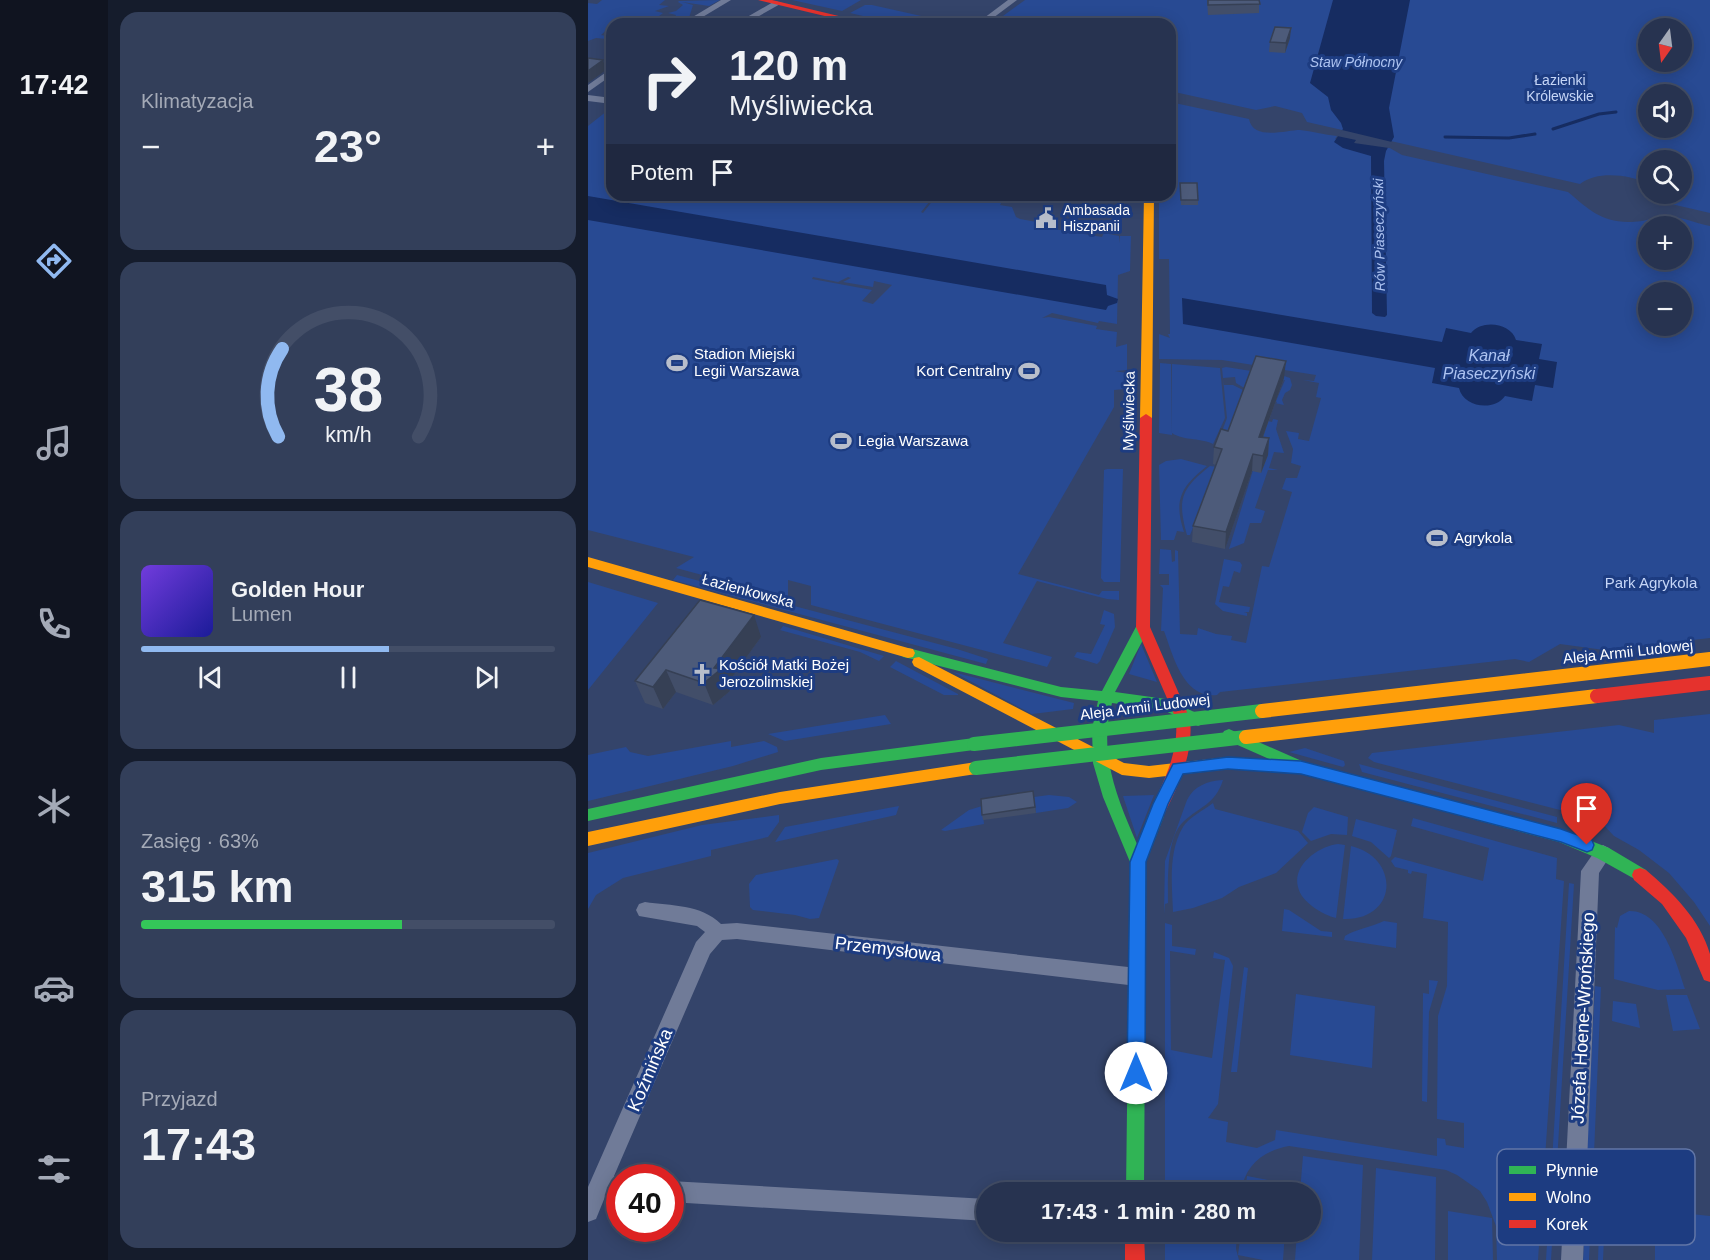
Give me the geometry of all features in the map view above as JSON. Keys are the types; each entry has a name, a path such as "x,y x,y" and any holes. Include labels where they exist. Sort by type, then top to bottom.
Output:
{"street":[{"path":"696,18 727,0"},
{"path":"988,18 1013,0"},
{"path":"751,18 770,2 841,18"},
{"path":"588,89 606,75"},
{"path":"588,98 606,100"},
{"name":"Myśliwiecka","path":"1149,201 1143,627 1179,711"},
{"name":"Łazienkowska","path":"588,562 900,651 1061,692 1108,697"},
{"name":"Myśliwiecka","path":"1108,697 1143,627"},
{"name":"Łazienkowska","path":"900,651 1101,760"},
{"name":"Aleja Armii Ludowej","path":"588,815 821,764 974,744 1710,659"},
{"path":"588,839 696,814 823,789 976,768 1710,683"},
{"path":"1138,862 1120,821 1101,760 1099,728 1108,697 1150,701 1179,711 1301,767 1561,836 1603,853 1637,873 1668,899 1692,933 1710,974"},
{"path":"1135,1182 1138,862 1178,769 1186,744 1185,727 1179,711"},
{"path":"1101,760 1122,769 1139,772 1237,763 1301,767"},
{"name":"Józefa Hoene-Wrońskiego","path":"1577,1149 1590,871 1603,853"},
{"path":"645,910 700,918 717,932"},
{"name":"Przemysłowa","path":"717,932 737,931 1137,977"},
{"name":"Koźmińska","path":"617,1164 654,1058 704,948 717,932"},
{"name":"Koźmińska","path":"588,1211 606,1190"},
{"path":"684,1192 976,1209"},
{"path":"1135,1242 1135,1260"},
{"name":"Józefa Hoene-Wrońskiego","path":"1572,1260 1573,1245"}],"green space":[{"path":"602,0 665,0 659,5 669,6 655,11 663,13 659,16 662,18 606,18 606,31 601,35 606,36 606,39 596,38 588,41 588,3 597,4"},
{"path":"720,0 709,6 682,2 693,5 689,18 674,18 676,15 668,13 676,11 683,5 679,1"},
{"path":"792,0 861,0 842,11"},
{"name":"Łazienki Królewskie","path":"1025,0 1710,0 1710,213 1671,204 1692,204 1692,150 1638,150 1638,180 1604,175 1580,184 1307,122 1302,113 1275,106 1256,110 1176,92 1176,18 1000,18"},
{"path":"865,5 872,5 930,18 872,18 850,13"},
{"name":"Park Agrykola","path":"1176,103 1249,119 1252,126 1263,132 1300,130 1337,136 1335,139 1388,147 1402,155 1568,192 1599,216 1618,221 1638,221 1638,270 1692,270 1692,221 1710,226 1710,638 1604,650 1560,644 1529,662 1515,659 1220,692 1217,695 1205,694 1196,690 1181,673 1164,631 1161,631 1163,588 1160,585 1169,585 1169,574 1159,574 1160,549 1171,550 1172,562 1175,561 1175,550 1178,551 1180,634 1197,635 1198,628 1232,636 1231,640 1246,643 1262,566 1269,567 1292,492 1282,489 1286,478 1297,478 1301,466 1291,463 1293,449 1286,431 1299,433 1298,439 1309,441 1321,398 1316,397 1319,383 1303,380 1314,381 1316,375 1222,360 1159,359 1159,334 1170,338 1168,334 1170,334 1169,259 1159,259 1159,201 1176,201"},
{"name":"Legia Warszawa","path":"606,112 606,201 889,201 901,203 903,201 930,201 921,212 923,213 932,201 1002,201 1000,205 1012,207 1016,217 1048,224 1054,229 1102,237 1104,233 1119,236 1119,243 1120,236 1131,236 1130,271 1118,275 1117,324 1099,321 1098,323 1052,313 1042,318 1049,317 1117,332 1116,347 1127,344 1127,370 1115,371 1126,373 1125,389 1114,390 1114,407 1018,574 1099,595 1102,591 1119,591 1119,600 1037,581 1003,643 1052,657 1047,667 811,605 811,586 788,580 788,598 676,568 694,557 588,530 588,126","holes":["813,277 838,282 848,277 851,278 843,282 873,287 874,281 892,285 873,304 862,301 872,290 812,279"]},
{"path":"1160,363 1171,364 1172,435 1159,433"},
{"path":"1172,364 1220,368 1225,418 1213,444 1172,433"},
{"path":"1226,367 1284,376 1290,378 1292,385 1282,400 1284,405 1275,403 1277,403 1285,380 1246,389 1236,383 1235,377 1223,378 1222,368"},
{"path":"1223,378 1224,385 1233,385 1243,390 1241,397 1243,397 1226,446 1218,442 1227,418"},
{"path":"1273,419 1278,420 1276,429 1284,453 1274,452 1269,468 1278,470 1268,470 1255,508 1265,511 1261,523 1250,523 1244,543 1229,549 1268,421 1272,422"},
{"path":"1181,459 1207,466 1191,480 1182,494 1179,511 1184,532 1177,531 1174,540 1161,540 1159,465 1166,461"},
{"path":"1210,466 1217,467 1190,535 1187,535 1182,512 1184,496 1193,481"},
{"path":"1123,469 1120,582 1104,582 1101,578 1104,470"},
{"path":"1224,559 1240,562 1242,565 1240,573 1234,571 1229,587 1223,586 1219,602 1250,607 1249,612 1244,612 1247,616 1223,611 1215,604"},
{"path":"677,575 988,659 986,664 673,580"},
{"path":"588,582 658,603 588,690"},
{"path":"1104,610 1114,614 1115,627 1100,661 1097,664 1074,657 1077,652 1091,654 1105,625 1100,624"},
{"path":"783,626 884,656 879,661 860,652 780,630"},
{"path":"1141,644 1157,682 1129,674"},
{"path":"896,661 958,695 944,695 890,667"},
{"path":"953,672 1074,703 1073,709 1032,714"},
{"path":"1710,714 1710,926 1694,902 1669,873 1639,850 1614,836 1595,816 1560,810 1374,762 1368,758 1372,753 1619,725 1654,733 1654,720"},
{"path":"885,715 891,724 785,741 768,734"},
{"path":"731,741 731,747 764,741 777,747 778,752 733,766 588,801 588,755 626,747 630,752 648,756"},
{"path":"1305,748 1344,761 1345,765 1343,767 1289,752"},
{"path":"1359,764 1557,817 1557,823 1362,772"},
{"path":"1223,780 1216,795 1183,822 1175,834 1187,800 1193,791 1202,785"},
{"path":"1049,795 1069,797 1077,802 1068,808 1036,813 1034,797"},
{"path":"1154,795 1137,838 1123,796"},
{"path":"1213,803 1215,809 1298,831 1308,843 1276,873 1239,887 1222,898 1173,912 1172,869 1178,837 1189,820"},
{"path":"899,806 896,815 775,842 785,827"},
{"path":"982,806 984,824 941,830 969,810"},
{"path":"1314,807 1348,817 1347,835 1331,834 1311,841 1302,832 1308,813"},
{"path":"779,815 779,822 768,837 711,850 711,856 623,878 596,895 588,909 588,853 702,825"},
{"path":"1413,818 1557,858 1556,879 1564,881 1546,1149 1497,1149 1497,1245 1539,1245 1538,1260 1497,1260 1496,1226 1487,1202 1480,1191 1446,1170 1289,1146 1263,1156 1251,1167 1243,1182 1165,1182 1165,923 1172,925 1172,946 1196,949 1195,955 1170,951 1171,1050 1212,1058 1225,960 1213,958 1214,952 1229,958 1233,966 1218,1104 1208,1118 1228,1122 1226,1142 1257,1148 1275,1140 1276,1130 1437,1156 1437,1138 1445,1139 1446,1145 1464,1148 1464,1123 1437,1119 1438,1016 1447,986 1448,922 1423,918 1427,874 1412,871 1411,874 1408,873 1408,870 1395,867 1391,861 1395,857 1483,881 1489,848 1411,826"},
{"path":"1356,819 1397,830 1389,858 1371,842 1352,836"},
{"path":"1173,840 1168,872 1168,903 1165,904 1164,914 1165,861"},
{"path":"1338,844 1345,845 1336,918 1319,911 1303,898 1297,879 1303,864 1309,858 1323,848"},
{"path":"1351,846 1367,853 1379,863 1385,875 1386,888 1383,900 1374,910 1361,917 1343,919"},
{"path":"837,859 839,861 819,918 810,919 753,910 750,907 749,884 756,875"},
{"path":"1569,883 1574,884 1558,1149 1553,1149"},
{"path":"1284,909 1321,931 1332,932 1332,937 1282,931"},
{"path":"1629,911 1641,913 1659,928 1672,952 1685,989 1658,990 1614,979 1615,927 1617,928 1620,916"},
{"path":"1384,921 1397,923 1396,948 1344,940 1348,934"},
{"path":"1244,967 1248,968 1237,1072 1231,1072"},
{"path":"1429,980 1438,981 1429,1012 1427,1102 1422,1101 1423,993 1429,994"},
{"path":"1595,986 1601,987 1594,1149 1587,1149"},
{"path":"1296,994 1375,1006 1372,1068 1290,1055"},
{"path":"1666,995 1687,995 1700,1029 1673,1031"},
{"path":"1613,1001 1636,1004 1640,1028 1612,1021"},
{"path":"1303,1156 1363,1165 1359,1260 1295,1260 1296,1242 1321,1242 1321,1182 1301,1182"},
{"path":"1376,1168 1436,1177 1435,1260 1372,1260"},
{"path":"1247,1176 1278,1182 1246,1182"},
{"path":"1448,1211 1492,1218 1493,1260 1448,1260"},
{"path":"1695,1214 1710,1216 1710,1260 1655,1260 1655,1245 1695,1245"},
{"path":"1165,1242 1236,1242 1239,1260 1165,1260"},
{"path":"1240,1242 1284,1242 1283,1260 1263,1260 1238,1255"},
{"path":"1547,1245 1552,1245 1551,1260 1546,1260"},
{"path":"1584,1245 1590,1245 1589,1260 1583,1260"},
{"path":"1599,1245 1604,1245 1603,1260 1598,1260"}],"water":[{"name":"Staw Północny","path":"1333,0 1410,0 1389,108 1394,137 1386,151 1384,161 1387,315 1385,317 1372,313 1371,156 1343,148 1334,142 1343,129 1341,123 1331,110 1328,97 1310,83"},
{"path":"588,196 606,199 606,201 617,201 1106,285 1107,295 1118,299 1117,303 1108,306 1106,310 588,220"},
{"name":"Kanał Piaseczyński","path":"1182,298 1442,342 1446,328 1471,333 1482,326 1496,325 1508,330 1516,340 1542,344 1539,359 1557,362 1553,388 1535,385 1532,401 1505,396 1494,404 1479,405 1466,400 1459,388 1432,383 1435,368 1183,324"}],"pier":[{"path":"1342,130 1393,142 1389,148 1354,143 1356,140 1337,136"}],"building":[{"path":"1208,0 1259,0 1260,4 1208,5"},
{"path":"1275,27 1291,28 1286,43 1270,42"},
{"path":"588,58 603,60 588,71"},
{"path":"1180,183 1197,183 1198,200 1181,200"},
{"path":"1256,356 1286,361 1259,437 1269,438 1263,456 1253,454 1226,532 1193,526 1222,449 1214,447 1221,429 1228,431"},
{"path":"700,600 754,615 714,668 721,669 704,683 666,670 653,687 635,681"},
{"path":"1033,791 1035,807 982,815 981,799"}],"waterway":[{"path":"1553,129 1599,114 1616,112"},
{"path":"1445,137 1509,138 1535,134"}],"traffic: fast":[{"path":"1138,862 1105,780 1101,763 1099,729 1109,689 1143,627"},
{"path":"908,653 1061,692 1150,701 1166,705 1198,720"},
{"path":"974,744 1262,711"},
{"path":"1229,735 1301,767 1561,836 1603,853 1640,875"},
{"path":"976,768 1246,737"},
{"path":"588,815 821,764 974,744"},
{"path":"1135,1182 1138,862 1156,816"}],"traffic: slow":[{"path":"1146,418 1149,201"},
{"path":"588,562 908,653"},
{"path":"1262,711 1710,659"},
{"path":"919,662 1122,769 1149,772 1228,763 1283,766"},
{"path":"1246,737 1597,696"},
{"path":"588,839 780,798 976,768"}],"traffic: jam":[{"path":"762,0 842,18"},
{"path":"1146,418 1143,627 1183,719 1184,733 1181,758 1156,816"},
{"path":"1597,696 1710,683"},
{"path":"1640,875 1668,899 1692,933 1710,974"},
{"path":"1135,1242 1135,1260"}],"place":[{"name":"Ambasada Hiszpanii","path":"1046,218"},
{"name":"Stadion Miejski Legii Warszawa","path":"677,363"},
{"name":"Kort Centralny","path":"1029,371"},
{"name":"Legia Warszawa","path":"841,441"},
{"name":"Agrykola","path":"1437,538"},
{"name":"Kościół Matki Bożej Jerozolimskiej","path":"702,674"}],"route":[{"path":"1136,1073 1138,862 1178,769 1228,763 1301,767 1561,836 1587,845"}],"water label":[{"name":"Rów Piaseczyński","path":"1379,235"}]}
